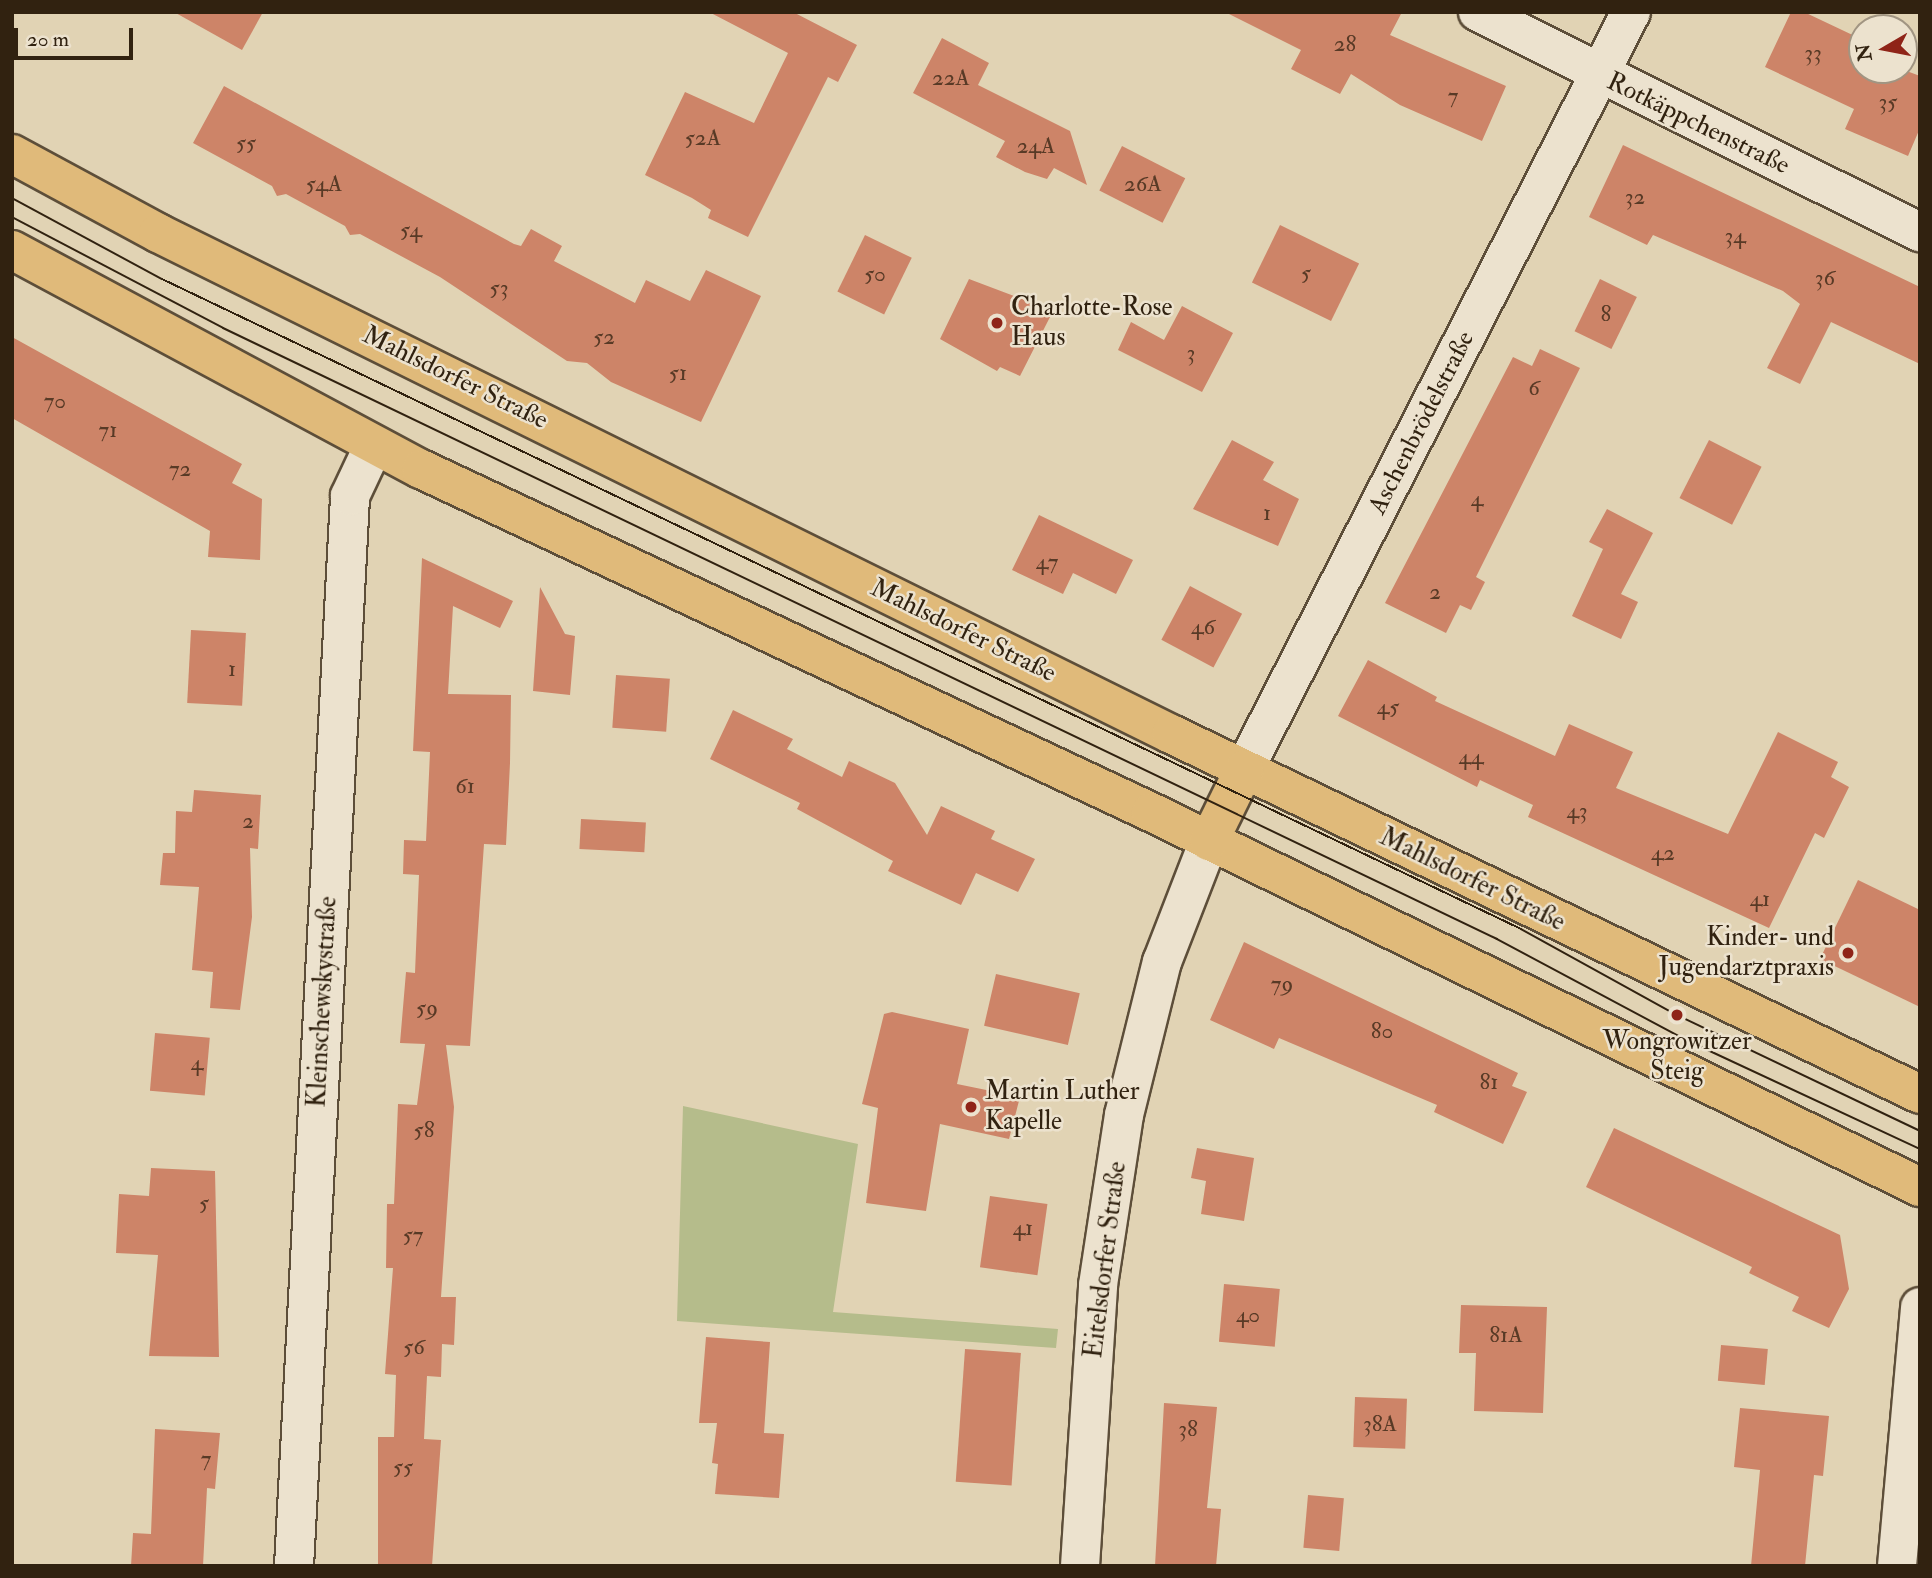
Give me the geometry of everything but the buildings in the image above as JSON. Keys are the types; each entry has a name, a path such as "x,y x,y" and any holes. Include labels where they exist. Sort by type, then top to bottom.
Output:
{"main road":[{"name":"Mahlsdorfer Straße","path":"12,155 158,233 1244,770 1920,1094"},
{"path":"12,250 374,444 1209,841 1920,1187"},
{"path":"1209,841 1244,770"}],"street":[{"name":"Rotkäppchenstraße","path":"1478,12 1600,76 1920,232"},
{"name":"Aschenbrödelstraße","path":"1244,770 1632,12"},
{"name":"Kleinschewskystraße","path":"294,1566 350,496 374,444"},
{"name":"Eitelsdorfer Straße","path":"1080,1566 1098,1285 1124,1115 1162,962 1209,841"},
{"path":"1897,1566 1920,1307"}],"green space":[{"path":"683,1106 858,1144 833,1312 1058,1329 1056,1348 677,1321"}],"tram line":[{"path":"12,198 162,279 1521,929 1677,1015 1920,1131"},
{"path":"12,217 223,328 1497,939 1684,1039 1920,1149"}],"place":[{"name":"Charlotte-Rose Haus","path":"997,323"},
{"name":"Kinder- und Jugendarztpraxis","path":"1848,953"},
{"name":"Wongrowitzer Steig","path":"1677,1015"},
{"name":"Martin Luther Kapelle","path":"971,1107"}]}
